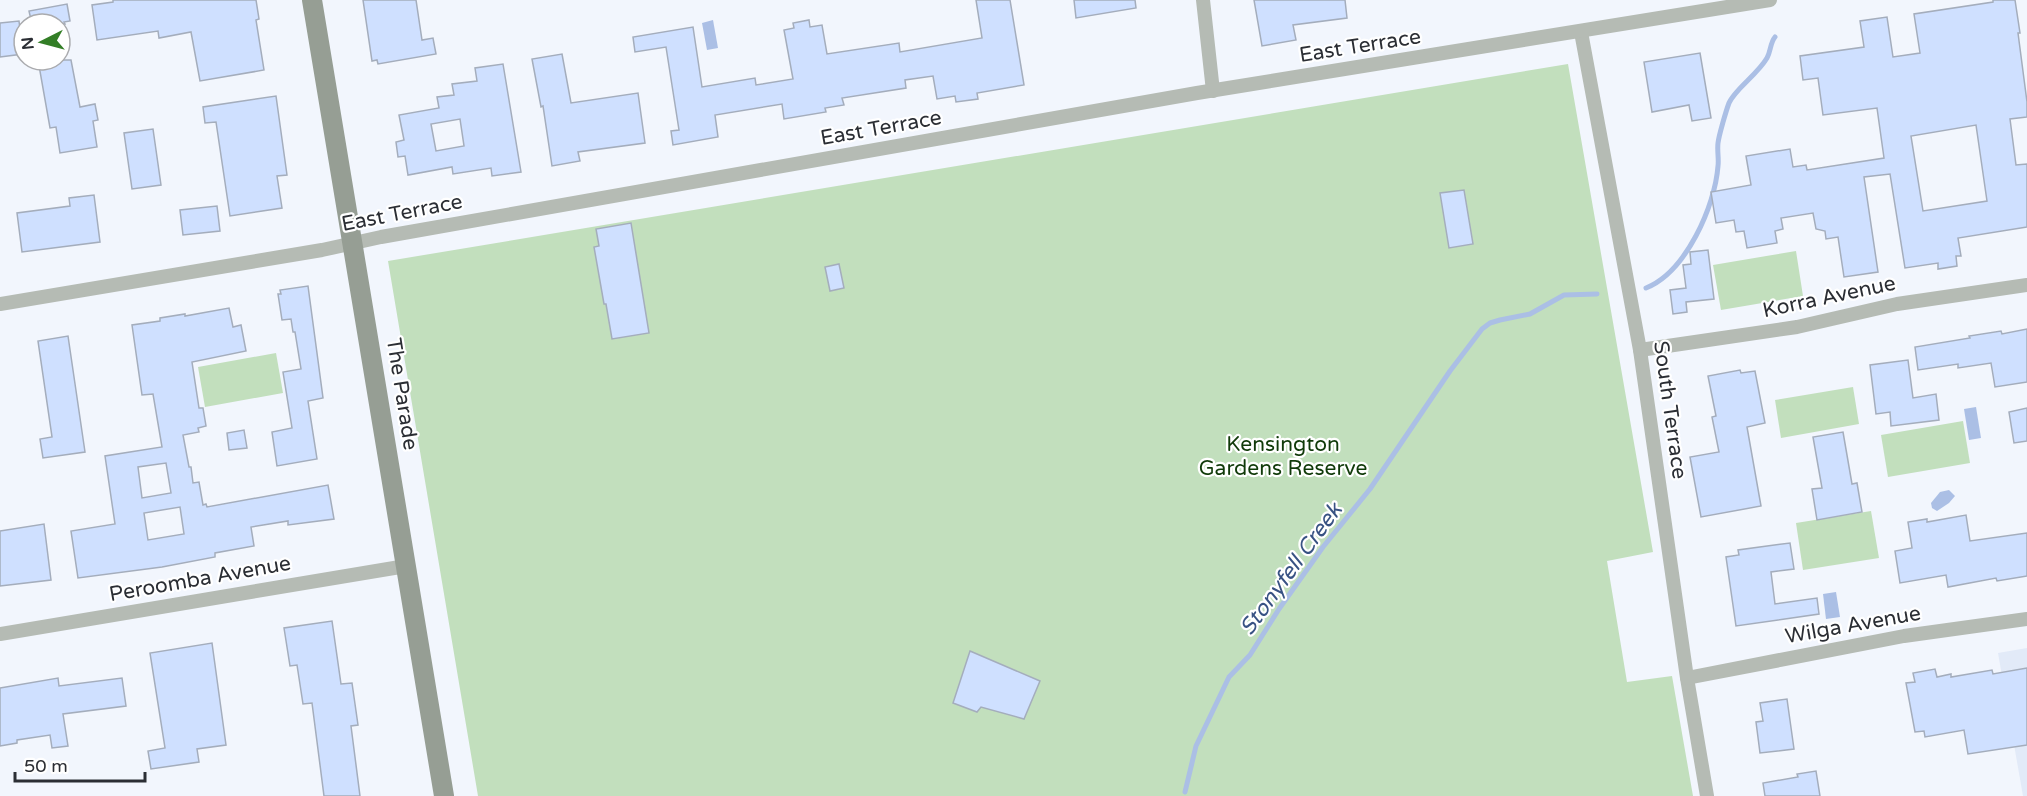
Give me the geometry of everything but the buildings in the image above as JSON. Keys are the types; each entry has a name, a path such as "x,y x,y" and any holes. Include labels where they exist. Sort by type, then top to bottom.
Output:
{"main road":[{"name":"The Parade","path":"312,0 444,796"}],"street":[{"path":"1203,0 1212,91"},
{"name":"East Terrace","path":"0,304 1212,91 1770,0"},
{"name":"South Terrace","path":"1581,32 1640,350 1687,678 1707,796"},
{"name":"Korra Avenue","path":"1640,350 1797,327 1897,304 2027,285"},
{"name":"Peroomba Avenue","path":"0,634 406,566"},
{"name":"Wilga Avenue","path":"1687,678 1904,636 2027,619"}],"shaded area":[{"path":"2027,648 2027,796 2023,796 1998,653"}],"green space":[{"name":"Kensington Gardens Reserve","path":"1568,64 1653,552 1607,561 1627,682 1672,676 1693,796 478,796 388,261"},
{"path":"1796,251 1803,296 1721,310 1713,265"},
{"path":"276,353 283,393 205,407 198,367"},
{"path":"1853,387 1859,424 1781,438 1775,400"},
{"path":"1963,421 1970,463 1888,477 1881,435"},
{"path":"1871,511 1879,558 1803,570 1796,523"}],"water":[{"path":"713,20 718,48 707,50 702,23"},
{"path":"1976,407 1981,438 1969,440 1964,409"},
{"path":"1949,490 1955,496 1949,503 1937,511 1932,508 1931,503 1940,492"},
{"path":"1836,592 1840,617 1826,619 1823,594"}],"waterway":[{"name":"Stonyfell Creek","path":"1646,288 1674,268 1696,236 1716,182 1718,143 1729,103 1736,92 1763,64 1775,37"},
{"name":"Stonyfell Creek","path":"1185,792 1196,746 1229,677 1250,655 1323,547 1370,489 1450,371 1482,329 1490,323 1530,314 1564,295 1597,294"}]}
